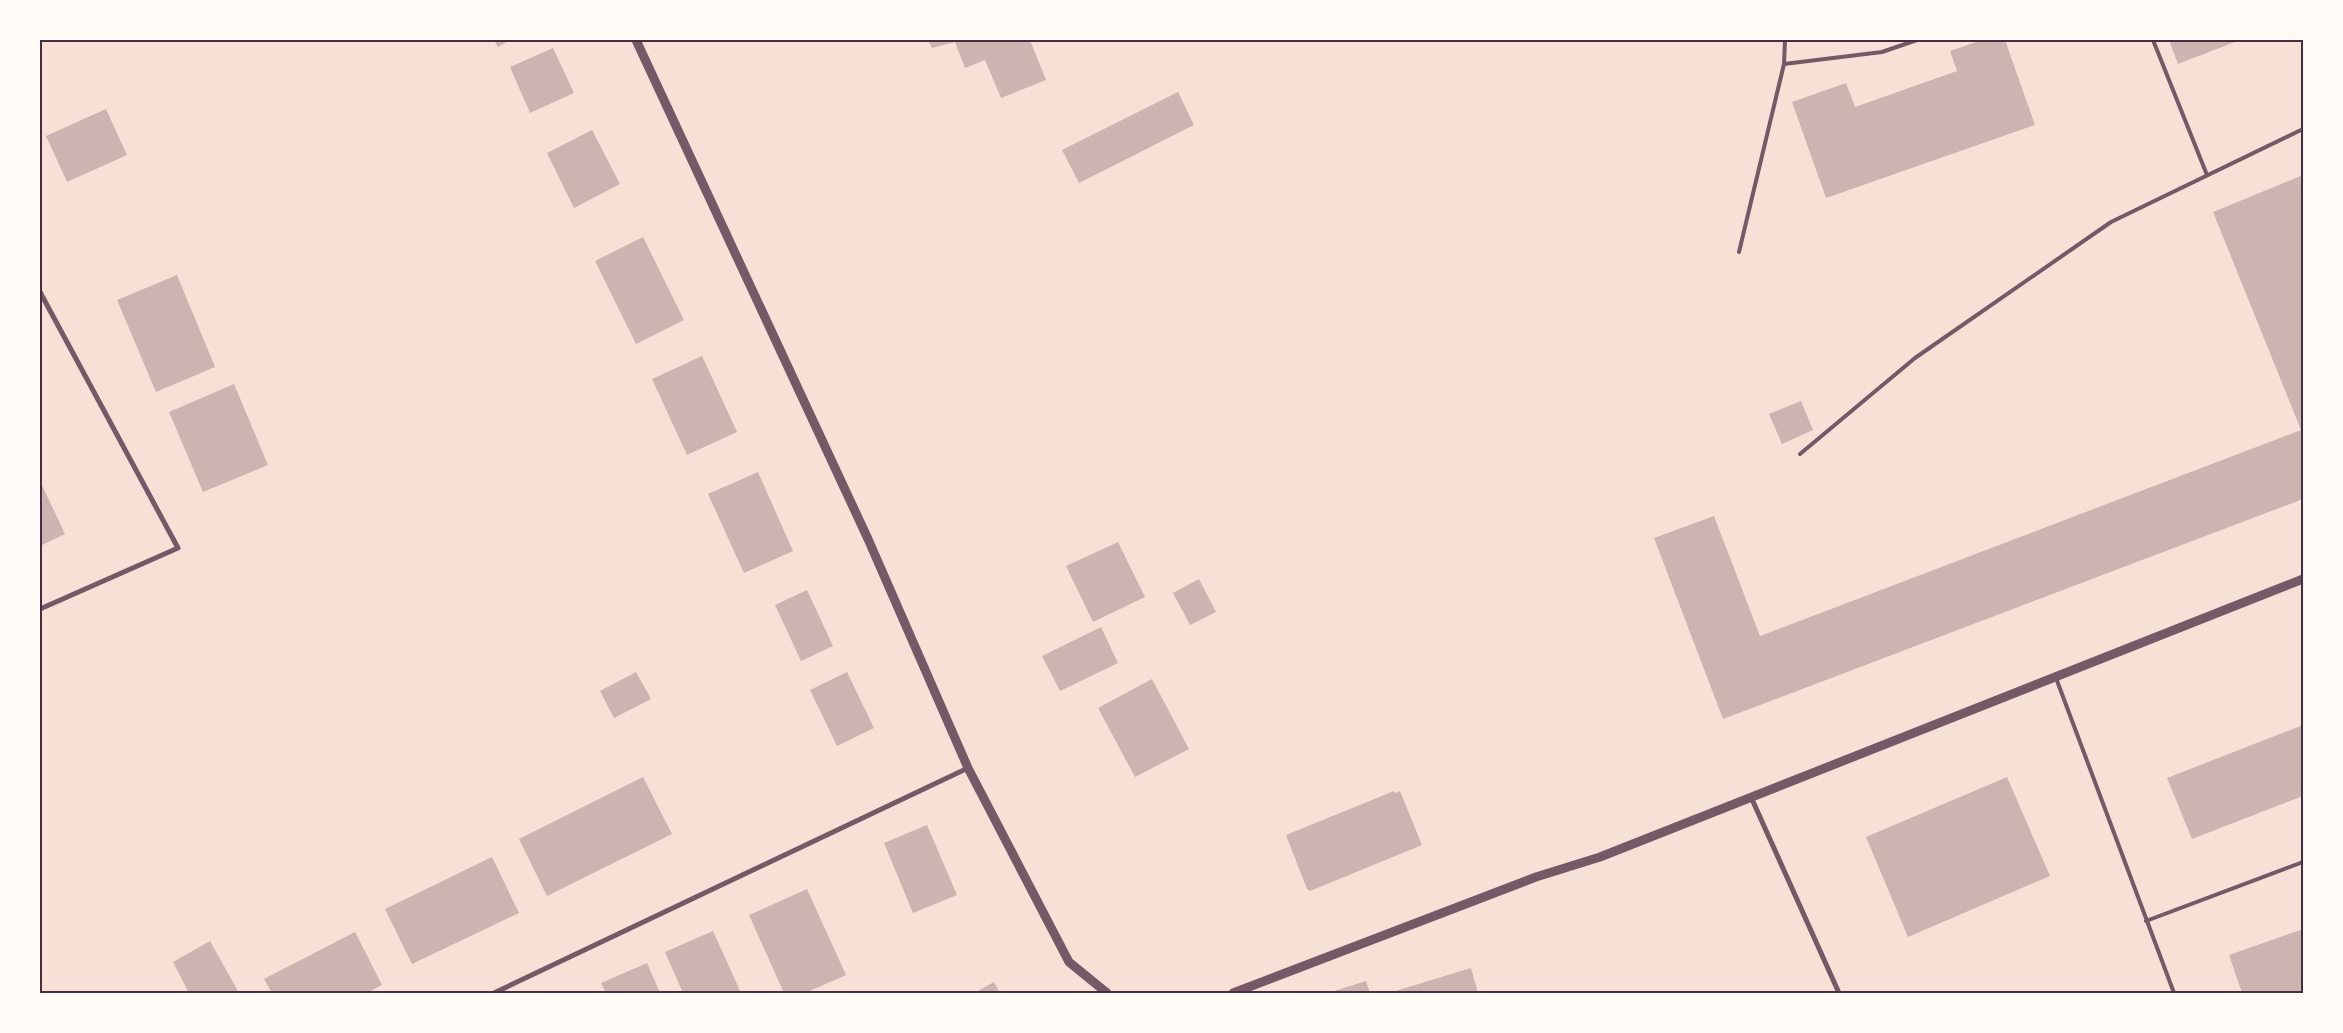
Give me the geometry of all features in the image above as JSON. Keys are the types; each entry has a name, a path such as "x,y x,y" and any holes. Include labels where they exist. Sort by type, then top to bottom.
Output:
{"street":[{"path":"636,40 868,539 968,768 1069,962 1107,993"},
{"path":"40,292 178,548 40,608"},
{"path":"1233,993 1536,877 1600,857 2303,579"},
{"path":"494,993 968,768"},
{"path":"1751,797 1839,993"}],"lane":[{"path":"1739,252 1784,64 1785,40"},
{"path":"1784,64 1882,52 1918,40"},
{"path":"2153,40 2207,175"},
{"path":"1800,454 1914,358 2111,222 2303,129"},
{"path":"2055,676 2174,993"},
{"path":"2146,921 2303,862"}],"building":[{"path":"494,40 510,40 498,47"},
{"path":"928,40 1030,40 1046,80 1001,98 985,60 965,68 955,42 932,48"},
{"path":"1982,40 2005,40 2035,125 1826,198 1792,102 1846,83 1855,107 1957,71 1950,51"},
{"path":"2169,40 2240,40 2178,64"},
{"path":"553,48 574,93 530,113 510,67"},
{"path":"1178,92 1194,125 1079,183 1062,150"},
{"path":"106,109 127,155 67,182 46,136"},
{"path":"592,130 620,184 574,208 547,153"},
{"path":"2303,175 2303,499 1723,719 1654,538 1714,516 1760,636 2301,430 2213,212"},
{"path":"643,237 684,320 636,344 595,261"},
{"path":"177,275 215,367 156,392 117,300"},
{"path":"702,356 737,432 687,455 652,379"},
{"path":"234,384 268,465 203,492 169,412"},
{"path":"1801,401 1813,430 1782,444 1769,414"},
{"path":"758,472 793,551 744,573 708,494"},
{"path":"40,481 65,534 40,546"},
{"path":"1118,542 1145,597 1093,622 1066,566"},
{"path":"1199,579 1216,612 1190,625 1173,593"},
{"path":"807,590 833,646 801,661 775,605"},
{"path":"1101,627 1118,663 1060,691 1042,656"},
{"path":"636,672 651,699 614,718 600,691"},
{"path":"847,672 874,728 837,746 810,690"},
{"path":"1152,679 1189,749 1135,777 1098,708"},
{"path":"2303,725 2303,796 2192,839 2167,778"},
{"path":"643,777 672,834 547,896 519,839"},
{"path":"2007,777 2050,876 1908,937 1866,837"},
{"path":"1394,791 1395,793 1400,791 1422,845 1310,891 1307,889 1286,835"},
{"path":"927,825 957,895 913,913 884,843"},
{"path":"492,857 519,913 412,964 385,909"},
{"path":"807,889 846,975 805,993 784,993 749,915"},
{"path":"2303,929 2303,993 2242,993 2229,955"},
{"path":"713,931 741,993 683,993 665,952"},
{"path":"355,932 382,985 367,993 272,993 264,979"},
{"path":"210,941 239,993 189,993 173,962"},
{"path":"647,963 660,993 606,993 601,983"},
{"path":"1471,968 1478,993 1389,993"},
{"path":"1366,981 1370,993 1328,993"},
{"path":"994,982 1000,993 974,993"}]}
